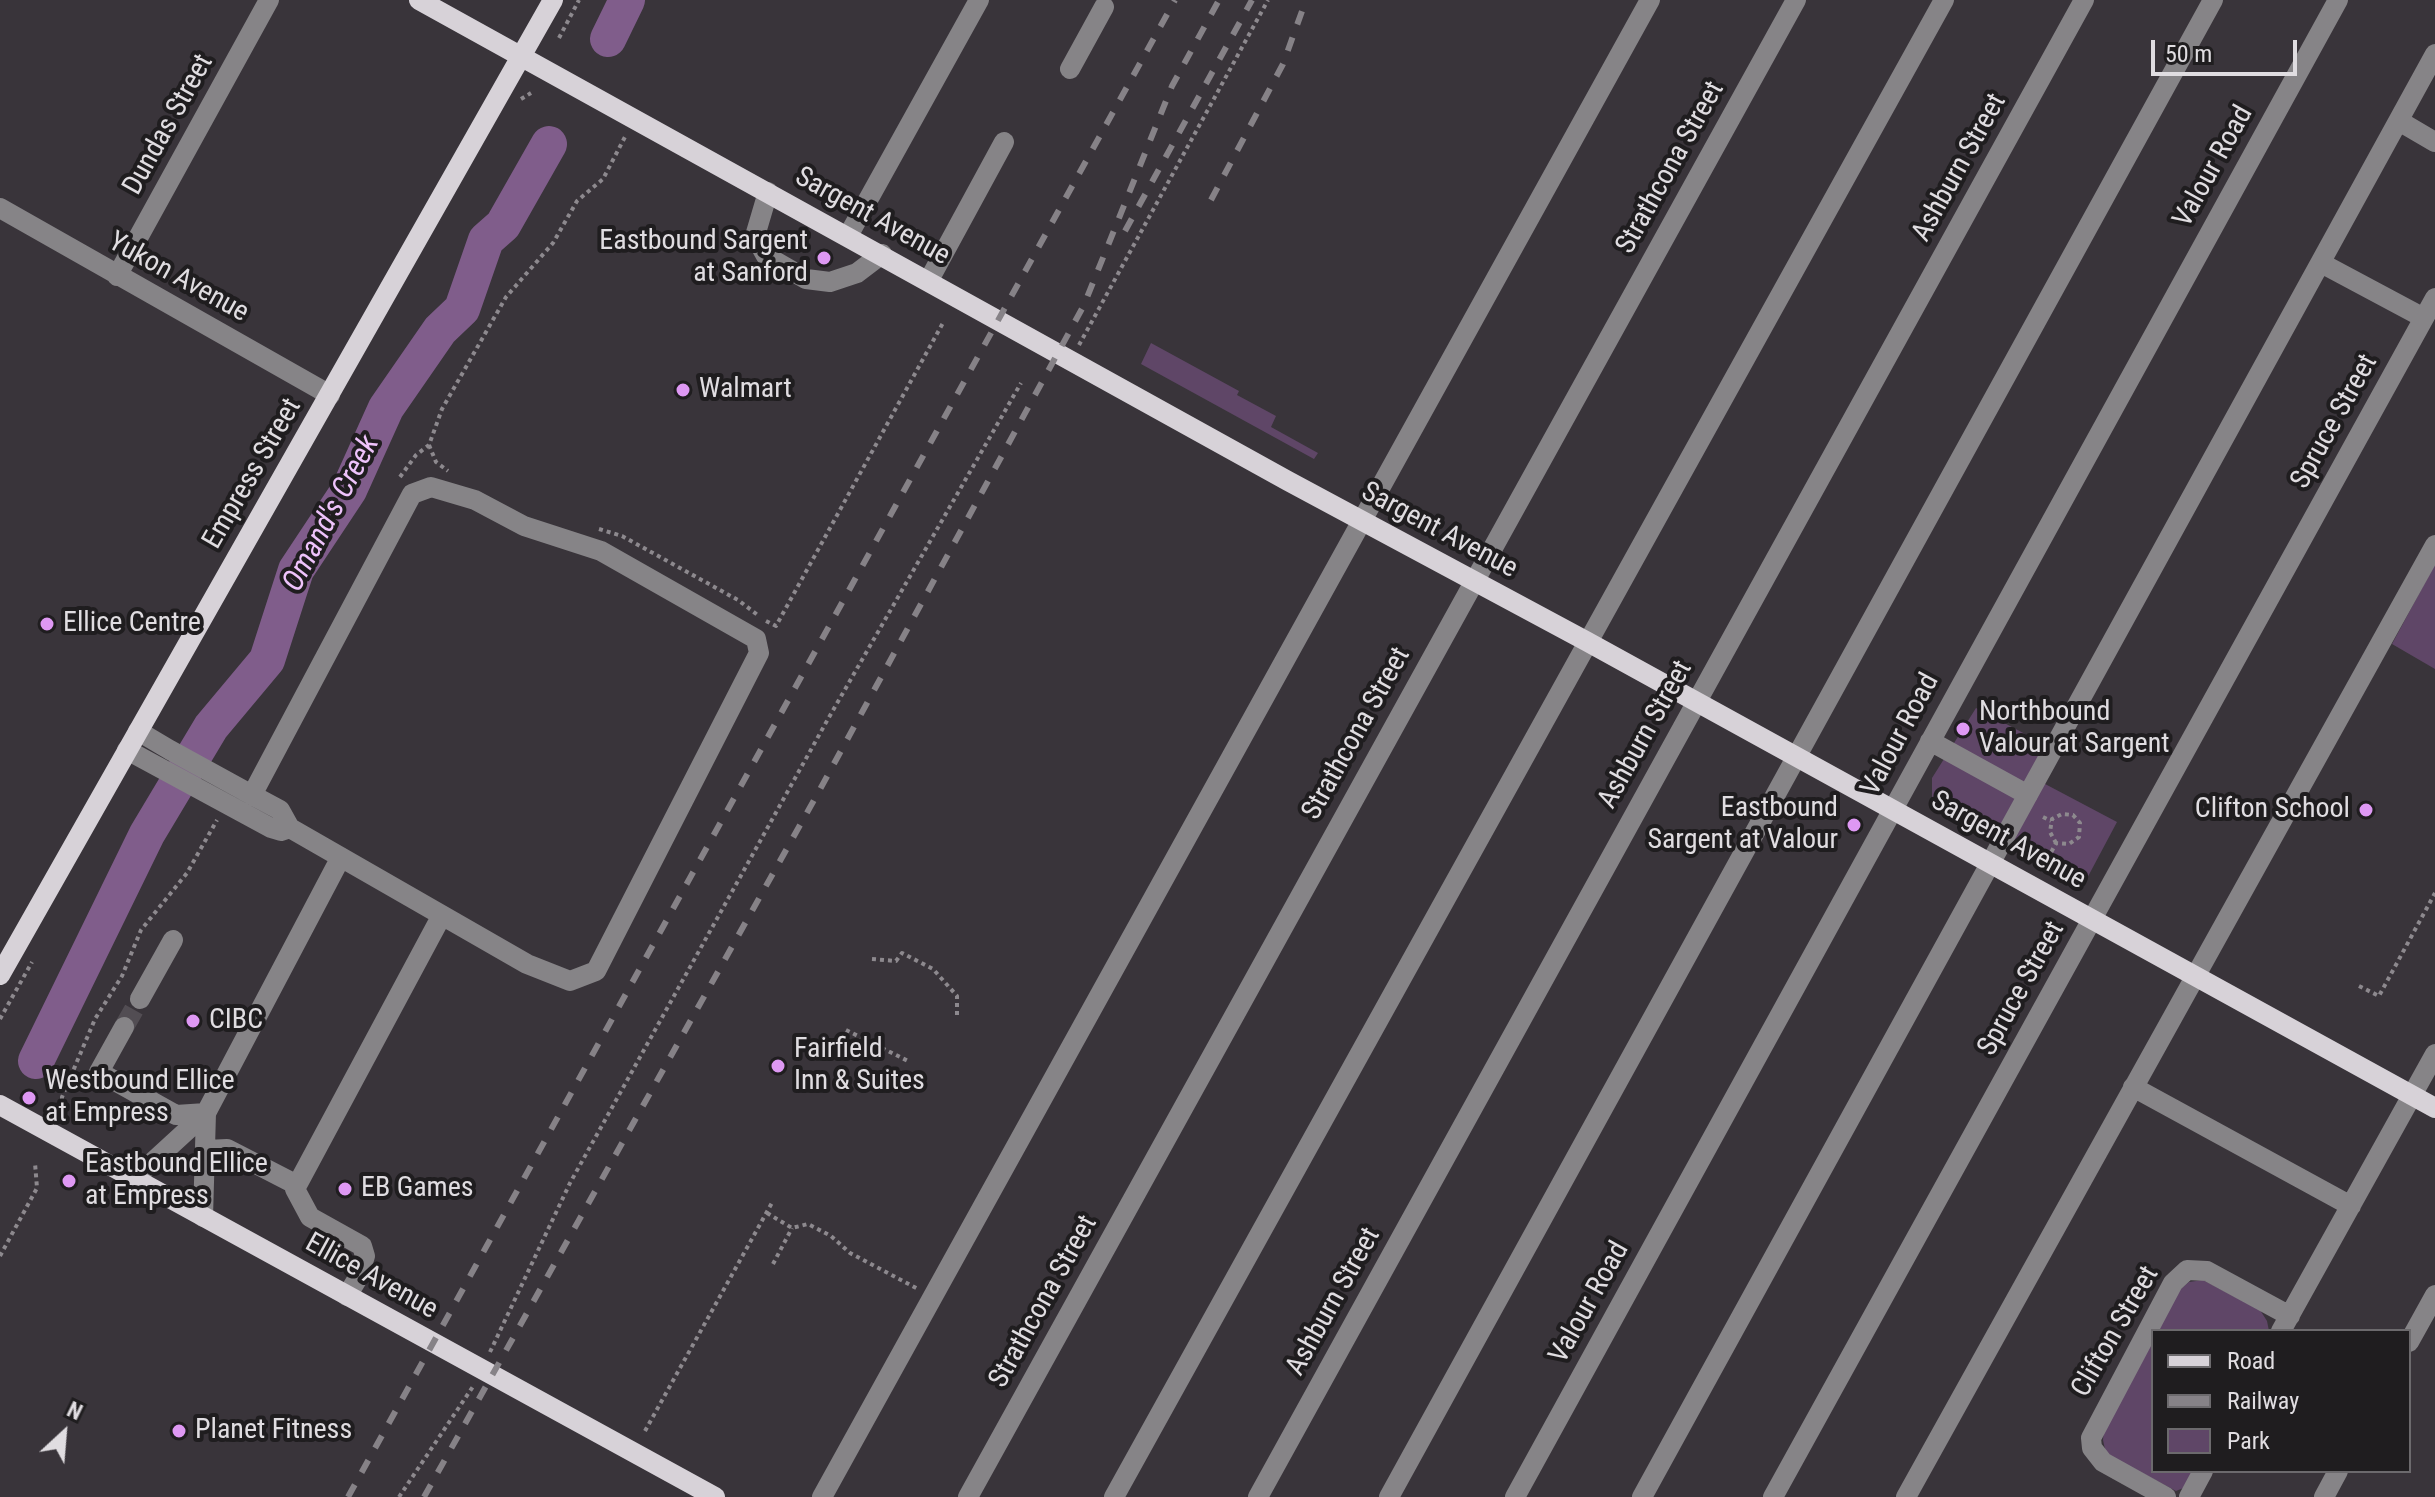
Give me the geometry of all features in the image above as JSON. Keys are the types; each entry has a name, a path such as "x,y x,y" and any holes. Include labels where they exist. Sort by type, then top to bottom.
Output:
{"main road":[{"name":"Sargent Avenue","path":"419,0 1360,520 1697,701 2435,1108"},
{"name":"Empress Street","path":"0,975 553,0"},
{"name":"Ellice Avenue","path":"0,1105 715,1497"}],"street":[{"name":"Dundas Street","path":"117,276 269,0"},
{"path":"848,236 979,0"},
{"path":"822,1497 1650,0"},
{"name":"Strathcona Street","path":"968,1497 1796,0"},
{"path":"1114,1497 1944,0"},
{"name":"Ashburn Street","path":"1258,1497 2084,0"},
{"path":"1389,1497 2213,0"},
{"name":"Valour Road","path":"1515,1497 2338,0"},
{"path":"1070,69 1101,2"},
{"path":"1642,1497 2435,54"},
{"path":"2399,121 2435,142"},
{"path":"929,280 1004,142"},
{"path":"768,192 755,236 766,256 806,279 830,282 857,273 882,254"},
{"name":"Yukon Avenue","path":"0,208 330,395"},
{"path":"2321,263 2424,318"},
{"name":"Spruce Street","path":"1773,1497 2435,298"},
{"path":"205,781 252,795 280,810 290,828 527,964 570,981 596,971 759,653 756,639 601,551 524,526 475,500 431,487 412,494 252,795"},
{"path":"1906,1497 2435,545"},
{"path":"138,731 165,759"},
{"path":"1930,741 2028,795"},
{"path":"127,750 165,759 205,781 271,828 281,831 290,828"},
{"path":"134,1179 155,1155 206,1113 341,857"},
{"path":"347,1296 359,1276 365,1256 362,1246 310,1217 300,1203 297,1185 442,915"},
{"path":"140,999 173,940"},
{"path":"124,1027 99,1072 176,1115 206,1113"},
{"name":"Clifton Street","path":"2166,1497 2103,1462 2092,1448 2091,1438 2095,1424 2173,1283 2187,1270 2207,1271 2285,1324 2435,1054"},
{"path":"2133,1087 2351,1206"},
{"path":"203,1217 206,1113"},
{"path":"206,1150 227,1149 297,1185"},
{"path":"2411,1338 2435,1295"},
{"path":"2189,1497 2202,1473"},
{"path":"2324,1497 2337,1473"}],"path":[{"path":"559,38 579,0"},
{"path":"1071,360 1268,0"},
{"path":"761,618 776,626 944,321"},
{"path":"399,1497 468,1398 570,1183 828,719 1021,383"},
{"path":"429,445 436,462"},
{"path":"2051,821 2062,814 2075,812 2080,823 2079,837"},
{"path":"2043,817 2051,821"},
{"path":"2051,821 2050,832 2056,843"},
{"path":"2079,837 2086,840"},
{"path":"2056,843 2069,844 2079,837"},
{"path":"2044,866 2056,843"},
{"path":"2359,986 2379,996 2435,893"},
{"path":"872,959 896,961 902,953 933,969 957,996 957,1015"},
{"path":"846,1030 910,1062"},
{"path":"0,1256 37,1188 35,1163"},
{"path":"645,1431 773,1201"},
{"path":"767,1213 792,1228 808,1224 831,1236 850,1253 918,1288 911,1301"},
{"path":"773,1264 792,1228"}],"green space":[{"path":"1151,343 1239,391 1237,395 1276,416 1271,427 1318,453 1314,459 1141,364"},
{"path":"2435,564 2435,669 2392,644"},
{"path":"1976,708 2046,745 2030,776 2117,822 2084,884 1932,798 1932,778"},
{"path":"2203,1280 2260,1310 2269,1329 2157,1329 2177,1292 2189,1282"},
{"path":"2151,1341 2151,1473 2195,1473 2186,1487 2176,1491 2106,1454 2104,1429"}],"waterway":[{"name":"Omand's Creek","path":"608,39 627,0"},
{"name":"Omand's Creek","path":"36,1061 147,834 211,727 267,660 296,570 349,490 386,408 440,330 462,309 486,240 503,225 549,144"}],"tunnel":[{"path":"124,1027 140,999"}],"railway":[{"path":"348,1497 1175,0"},
{"path":"424,1497 818,793 1084,305 1172,86 1219,0"},
{"path":"1125,231 1252,0"},
{"path":"1211,200 1283,64 1306,0"}],"place":[{"name":"Eastbound Sargent at Sanford","path":"824,258"},
{"name":"Walmart","path":"683,390"},
{"name":"Ellice Centre","path":"47,624"},
{"name":"Northbound Valour at Sargent","path":"1963,729"},
{"name":"Clifton School","path":"2366,810"},
{"name":"Eastbound Sargent at Valour","path":"1854,825"},
{"name":"CIBC","path":"193,1021"},
{"name":"Fairfield Inn & Suites","path":"778,1066"},
{"name":"Westbound Ellice at Empress","path":"29,1098"},
{"name":"Eastbound Ellice at Empress","path":"69,1181"},
{"name":"EB Games","path":"345,1189"},
{"name":"Planet Fitness","path":"179,1431"}]}
